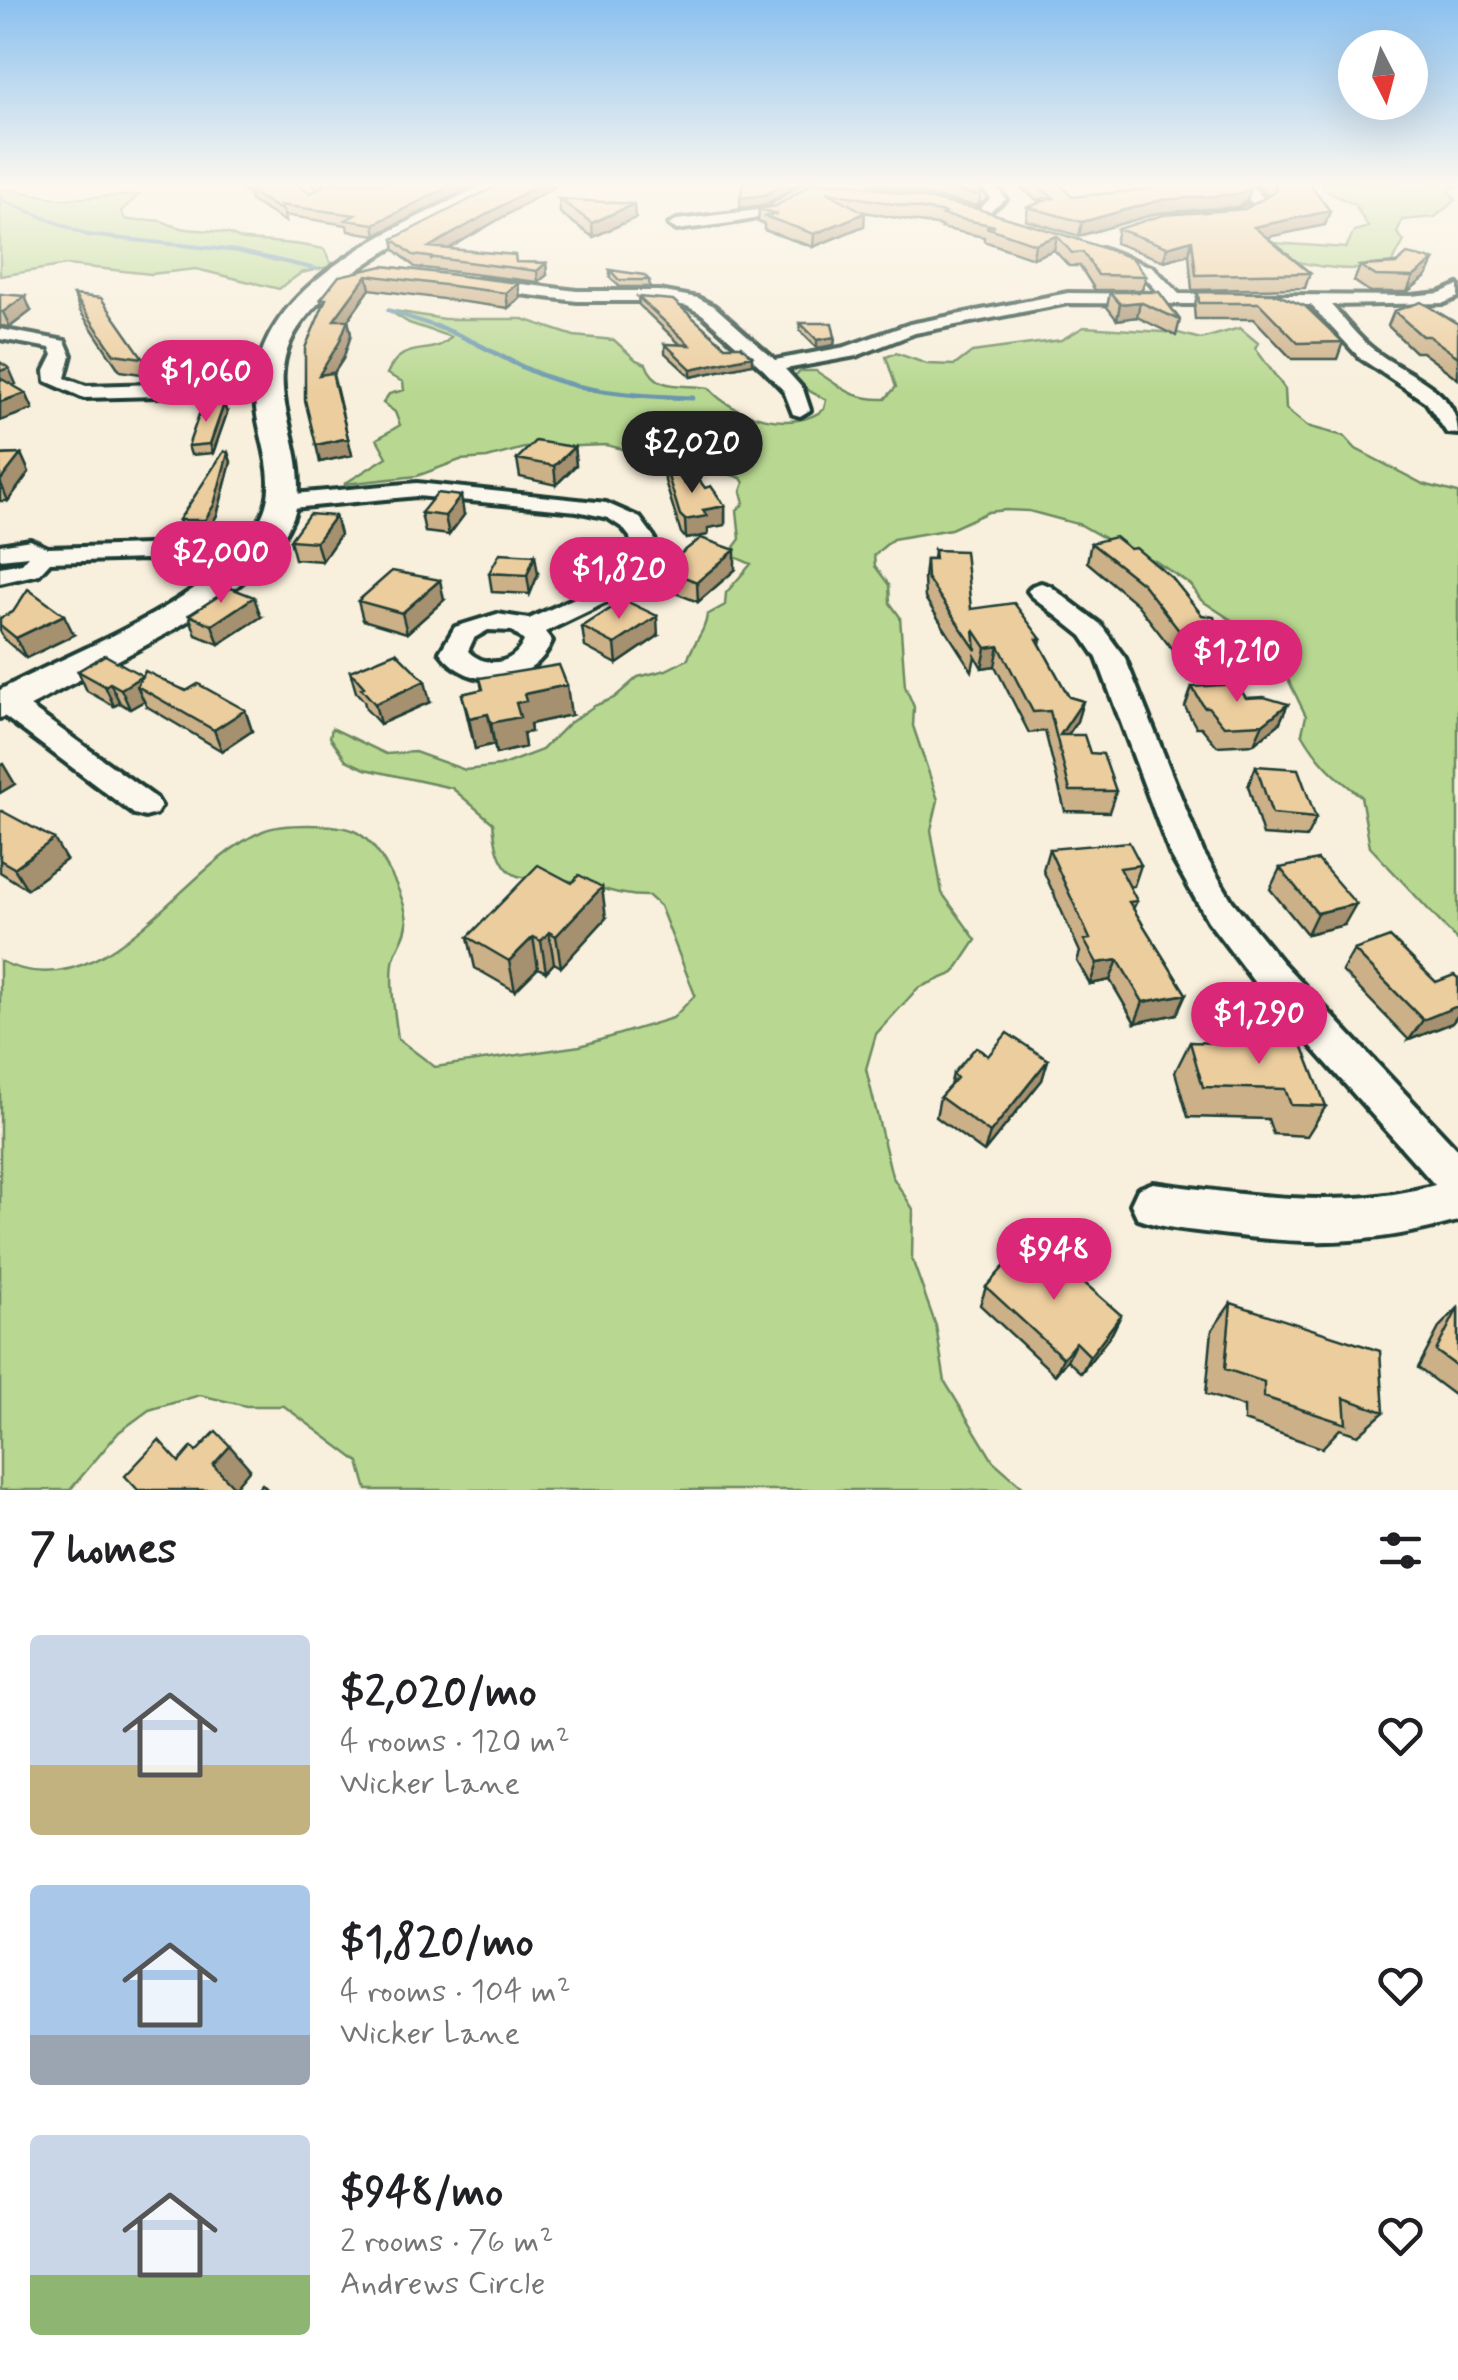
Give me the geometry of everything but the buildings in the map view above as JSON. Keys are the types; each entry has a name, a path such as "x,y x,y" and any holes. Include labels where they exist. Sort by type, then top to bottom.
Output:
{"main road":[{"path":"3,705 180,610 241,564 270,529 282,502 284,480 268,386 274,352 290,322 315,291 375,253"}],"street":[{"path":"1114,253 1144,268 1173,298"},
{"path":"348,267 385,272"},
{"path":"459,281 576,296 684,300 708,310 771,366 793,389 800,410"},
{"path":"771,366 841,354 903,330 1033,303 1079,298 1431,300 1458,290"},
{"path":"1316,300 1360,348 1434,398 1454,429"},
{"path":"0,334 41,339 58,346 62,354 56,380 84,392 268,386"},
{"path":"282,502 446,490 516,501 588,506 613,513 632,525 645,548 645,558 634,576 610,593 530,629"},
{"path":"0,552 25,546 38,548 43,555"},
{"path":"0,575 30,568 43,555 147,552 241,564"},
{"path":"1041,591 1096,635 1111,658 1187,854 1220,911 1268,972 1458,1180"},
{"path":"3,705 145,806"},
{"path":"1153,1204 1266,1217 1346,1220 1392,1217 1458,1200"}],"green space":[{"path":"0,253 326,253 331,263 301,273 279,289 196,269 151,274 67,265 0,276"},
{"path":"1271,253 1398,253 1391,265 1357,269"},
{"path":"388,310 444,319 523,319 574,336 614,340 664,383 709,388 747,414 780,421 811,416 824,409 826,400 802,387 794,376 801,371 816,371 855,395 885,399 896,387 886,357 896,353 927,364 955,365 972,352 1061,340 1084,327 1178,333 1201,339 1240,328 1258,343 1255,348 1285,389 1286,409 1307,426 1344,436 1356,449 1423,484 1458,493 1458,941 1370,847 1361,796 1328,768 1308,743 1302,733 1306,716 1284,671 1239,625 1201,600 1191,585 1155,561 1127,551 1081,525 1029,511 1005,510 988,512 951,529 893,539 874,555 875,566 889,585 890,603 900,617 905,686 914,707 913,726 938,800 931,830 942,893 976,940 954,973 918,988 876,1034 866,1069 892,1176 913,1209 912,1259 936,1326 945,1382 993,1461 1026,1490 367,1490 359,1462 284,1406 246,1406 200,1395 149,1410 119,1432 70,1490 0,1490 0,961 39,972 75,968 108,952 140,929 232,849 263,831 282,826 322,825 345,828 363,837 381,857 396,884 407,921 392,972 398,1039 435,1067 580,1046 673,1018 695,995 660,906 649,896 563,879 516,875 500,857 493,823 452,788 365,769 346,760 330,737 332,728 386,754 415,752 465,770 500,766 542,750 567,725 594,706 614,698 638,677 688,659 707,615 725,605 726,593 751,564 735,557 734,547 740,539 737,510 744,503 744,483 741,478 717,470 706,452 688,448 635,452 606,445 524,448 487,458 460,460 417,476 344,484 387,457 377,439 400,425 395,412 383,403 389,394 404,390 403,382 387,374 393,363 409,352 435,347 451,337 409,323"}],"waterway":[{"path":"244,253 316,269"},
{"path":"388,310 443,329"},
{"path":"436,326 443,329"},
{"path":"443,329 527,369 567,383 629,394 693,398"}]}
